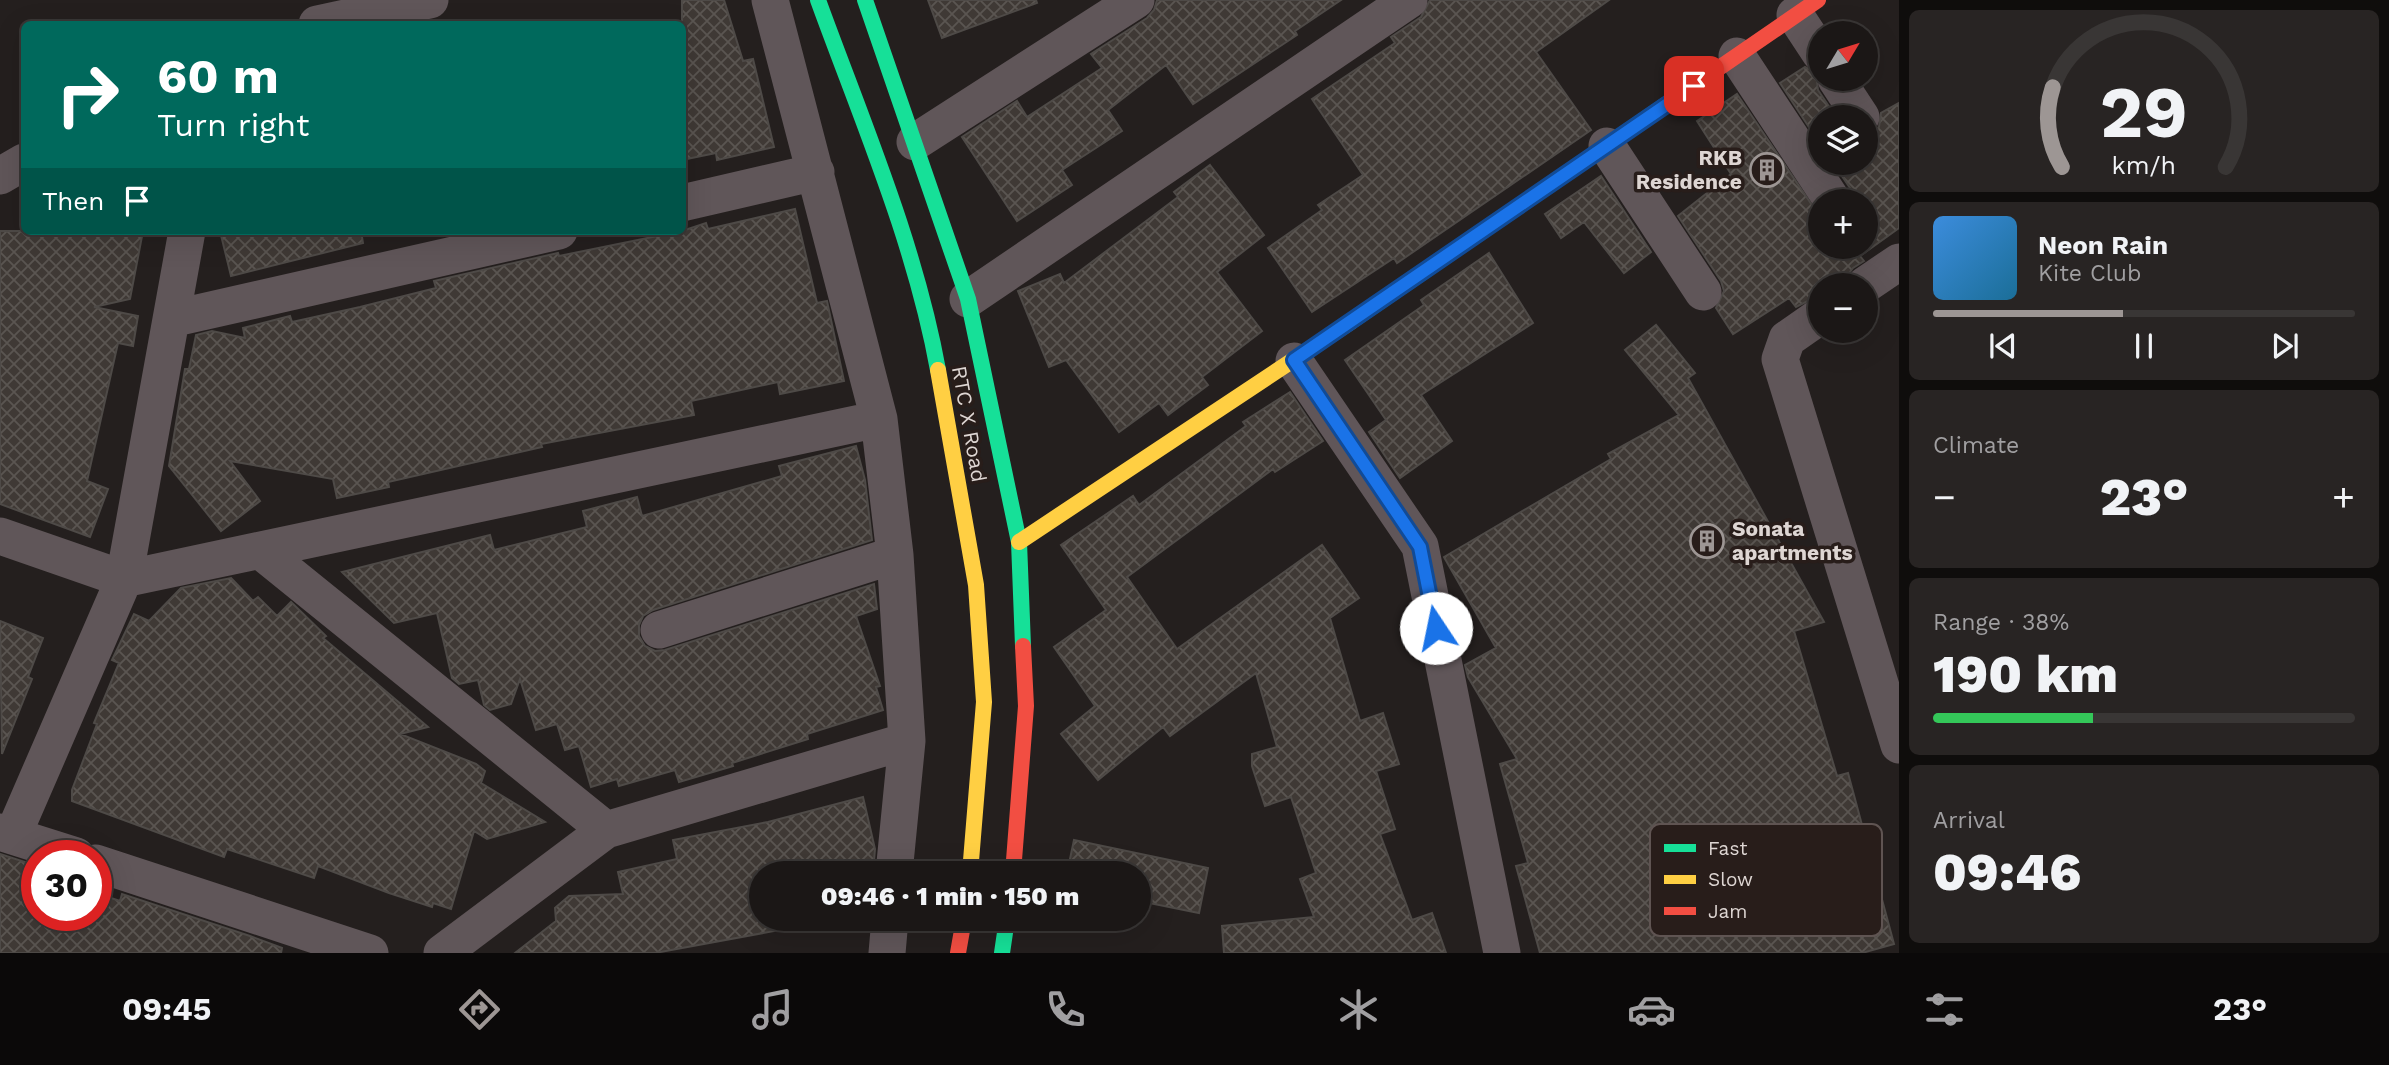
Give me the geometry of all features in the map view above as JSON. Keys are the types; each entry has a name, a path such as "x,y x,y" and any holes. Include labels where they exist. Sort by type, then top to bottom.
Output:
{"main road":[{"name":"RTC X Road","path":"818,0 895,212 929,320 976,585 1005,704 1012,861"},
{"name":"RTC X Road","path":"865,0 968,299 1019,542 1005,704 973,861"},
{"path":"1019,542 1294,360 1807,8"},
{"path":"958,953 962,931"},
{"path":"1002,953 1005,931"}],"street":[{"path":"331,21 430,0"},
{"path":"770,0 878,419 895,555 906,741 895,861"},
{"path":"915,142 1136,0"},
{"path":"968,299 1409,0"},
{"path":"1737,56 1825,189"},
{"path":"1607,146 1703,292"},
{"path":"0,176 21,164"},
{"path":"686,202 816,173"},
{"path":"26,840 7,834 124,579 186,235"},
{"path":"171,319 541,235"},
{"path":"1878,276 1899,261"},
{"path":"1808,324 1787,339 1780,359 1899,745"},
{"path":"1294,360 1420,547 1502,953"},
{"path":"0,536 124,579 878,419"},
{"path":"261,551 606,830"},
{"path":"659,630 895,555"},
{"path":"442,953 606,830 906,741"},
{"path":"112,868 370,953"},
{"path":"887,953 889,931"}],"building":[{"path":"682,0 724,0 743,61 753,59 774,147 717,160 716,153 686,159 686,21 682,21"},
{"path":"928,0 1036,0 1037,3 942,38"},
{"path":"1157,0 1341,0 1295,31 1297,35 1193,104 1166,65 1108,110 1122,131 1062,170 1072,185 1017,221 962,137 1017,101 1027,117 1102,68 1091,54 1147,18 1154,10"},
{"path":"1430,0 1609,0 1536,52 1591,130 1397,263 1394,258 1312,312 1268,248 1322,210 1318,205 1363,175 1312,99 1395,43 1391,37 1421,17"},
{"path":"1805,67 1808,69 1808,91 1819,91 1828,105 1808,105 1808,126 1780,83"},
{"path":"1737,94 1808,199 1808,259 1864,261 1849,273 1808,273 1808,301 1796,307 1789,298 1733,334 1716,308 1724,291 1721,281 1678,216 1731,174 1697,121"},
{"path":"1899,103 1899,228 1878,243 1878,189 1850,189 1841,175 1878,175 1878,128 1881,113"},
{"path":"1210,165 1264,235 1217,272 1262,331 1202,377 1208,385 1168,415 1159,403 1119,432 1066,360 1049,367 1018,291 1060,274 1064,283 1178,197 1174,192"},
{"path":"1601,176 1651,252 1624,273 1584,222 1561,238 1545,214"},
{"path":"795,209 817,303 827,301 844,381 780,394 778,382 691,401 694,415 541,444 542,447 388,482 389,487 337,498 333,479 230,461 260,501 221,531 169,466 185,369 189,369 196,335 212,331 245,338 243,328 290,316 292,322 360,307 436,288 434,281 558,253 559,256 662,235 686,235 686,230 706,223 708,229"},
{"path":"0,231 21,231 21,235 142,235 130,299 94,307 138,316 133,346 118,343 87,481 108,489 90,537 0,504"},
{"path":"221,235 362,235 363,243 231,276"},
{"path":"1489,253 1533,323 1421,395 1452,441 1400,478 1369,432 1386,420 1345,360 1424,305 1421,300"},
{"path":"1656,325 1695,373 1688,378 1824,622 1794,631 1837,776 1848,773 1862,824 1650,824 1650,936 1882,936 1882,899 1894,944 1862,953 1540,953 1516,866 1528,863 1500,764 1517,759 1468,677 1465,665 1496,648 1444,557 1611,459 1608,454 1679,415 1625,350"},
{"path":"1290,392 1323,441 1275,472 1273,469 1127,577 1177,649 1322,545 1359,598 1330,618 1360,721 1383,713 1399,764 1376,771 1395,829 1380,834 1412,920 1432,913 1446,953 1224,953 1222,926 1314,917 1300,879 1316,873 1291,797 1265,806 1252,766 1252,754 1277,747 1256,673 1170,736 1163,727 1098,780 1061,734 1095,706 1054,647 1106,610 1061,545 1133,496 1139,505 1246,426 1243,422"},
{"path":"856,446 865,480 872,540 653,610 643,616 639,625 639,636 645,646 655,651 665,650 874,584 877,609 856,616 880,686 876,687 883,710 807,734 808,739 732,763 733,766 679,782 675,770 619,786 617,779 591,787 579,746 565,750 557,724 536,730 520,679 511,704 490,710 484,705 478,680 459,684 452,678 437,613 394,623 342,572 490,535 494,550 587,527 583,511 637,497 642,516 782,476 779,466"},
{"path":"231,578 253,601 258,597 277,616 291,602 326,636 323,638 428,727 400,734 476,764 485,771 481,783 545,822 487,839 474,831 451,909 433,903 432,907 318,866 314,878 227,849 224,857 72,801 72,790 97,724 94,723 119,663 112,660 134,614 149,621 181,588"},
{"path":"0,621 43,638 28,677 32,679 2,754"},
{"path":"863,797 875,849 874,861 749,861 749,931 774,931 655,953 515,953 556,921 555,908 569,896 623,894 618,872 677,859 673,840 768,822"},
{"path":"1074,840 1208,868 1199,913 1151,903 1151,861 1070,861"},
{"path":"0,854 21,861 21,931 112,931 112,898 120,901 122,894 282,948 281,953 0,953"}],"traffic: fast":[{"path":"818,0 902,229 938,370"},
{"path":"865,0 968,299 1019,542 1023,646"},
{"path":"1352,321 1687,90"},
{"path":"1002,953 1005,931"}],"traffic: slow":[{"path":"1019,542 1352,321"},
{"path":"938,370 976,585 984,702 971,861"}],"traffic: jam":[{"path":"1687,90 1818,0"},
{"path":"1014,861 1026,706 1023,646"},
{"path":"958,953 962,931"}],"place":[{"name":"RKB Residence","path":"1767,170"},
{"name":"Sonata apartments","path":"1707,541"}],"route":[{"path":"1436,628 1420,547 1294,360 1694,86"}]}
